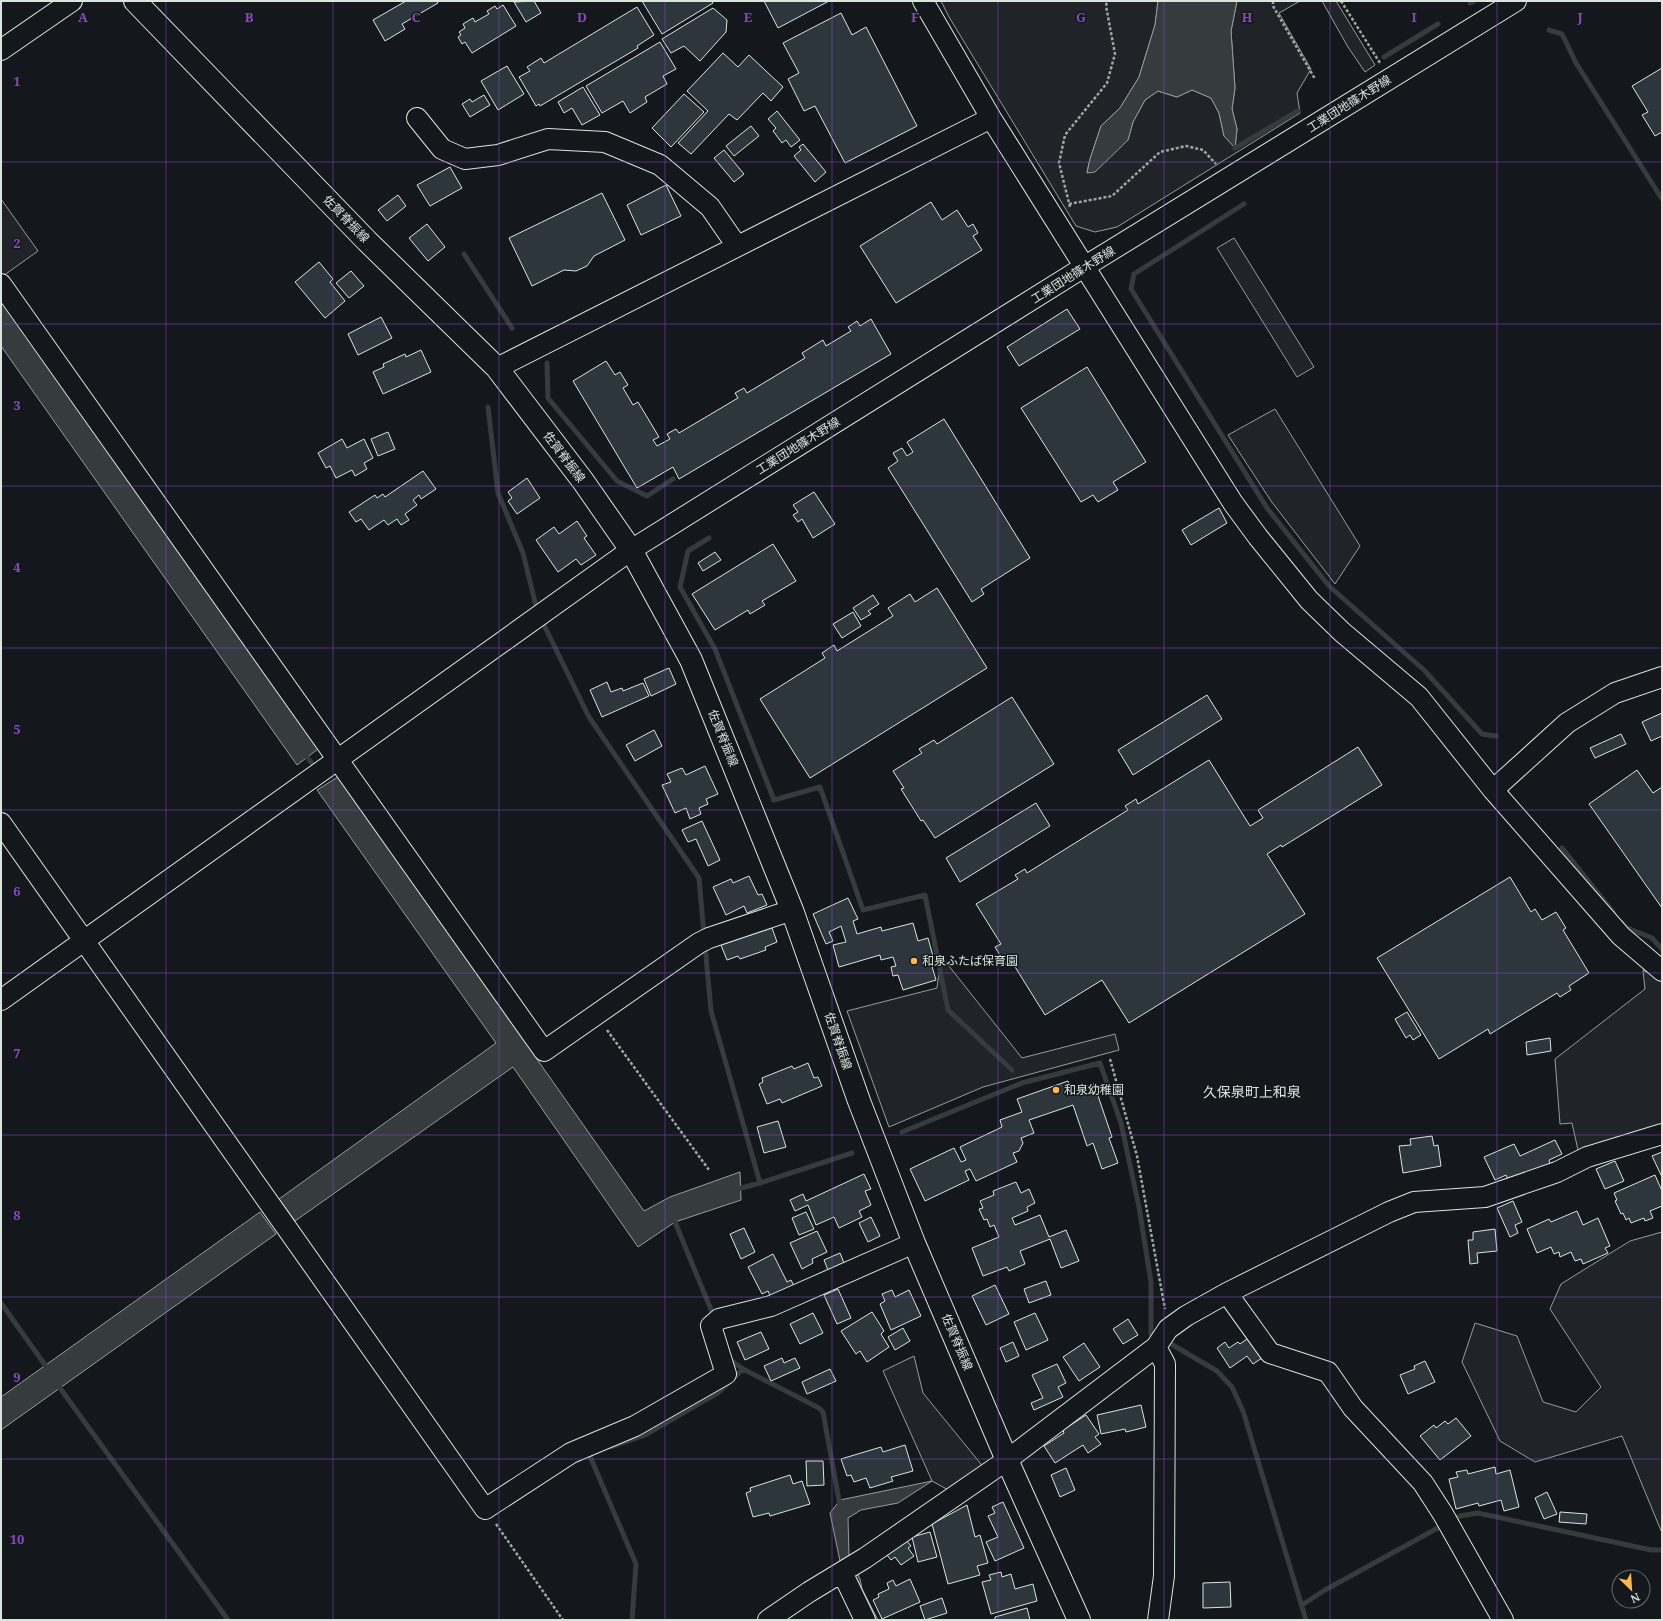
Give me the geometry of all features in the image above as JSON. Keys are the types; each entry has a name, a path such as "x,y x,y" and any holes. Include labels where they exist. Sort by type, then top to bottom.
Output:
{"main road":[{"name":"佐賀脊振線","path":"135,1 367,241 497,368 583,482 631,550 691,660 792,910 859,1101 914,1243 1007,1460 1079,1620"}],"street":[{"path":"1,50 72,1"},
{"path":"923,1 991,118 1233,503 1258,538 1309,600 1342,632 1419,698 1493,790 1621,936 1662,971"},
{"name":"工業団地篠木野線","path":"1,1000 631,550 1084,267 1516,1"},
{"path":"418,118 442,149 465,159 498,155 548,139 604,142 660,165 710,208 737,246"},
{"path":"497,368 991,118"},
{"path":"1,284 326,768 544,1051 704,940 792,910"},
{"path":"1493,790 1567,723 1615,693 1662,677"},
{"path":"1,823 485,1509 571,1453 635,1426 726,1374 715,1323 771,1306 914,1243"},
{"path":"768,1620 865,1558 1007,1460 1156,1347 1168,1329 1186,1316 1227,1293 1389,1212 1414,1202 1485,1197 1557,1172 1586,1157 1662,1134"},
{"path":"1227,1293 1270,1353 1328,1372 1353,1408 1423,1483 1447,1521 1503,1620"},
{"path":"1156,1347 1165,1364 1164,1576 1158,1620"},
{"path":"842,1572 865,1620"}],"path":[{"path":"1071,210 1059,162 1065,134 1107,83 1115,54 1106,6 1107,1"},
{"path":"1273,1 1273,6 1315,79"},
{"path":"1341,1 1389,79"},
{"path":"1070,204 1112,196 1160,152 1186,146 1203,150 1221,169"},
{"path":"596,1015 709,1170"},
{"path":"1110,1059 1137,1156 1168,1329"},
{"path":"485,1509 563,1620"}],"shaded area":[{"path":"941,1 1158,1 1155,25 1139,77 1120,108 1101,126 1087,172 1128,140 1133,122 1145,100 1158,91 1177,97 1192,90 1211,98 1219,113 1224,136 1235,147 1237,129 1232,109 1235,88 1231,31 1237,1 1300,1 1279,13 1311,69 1297,93 1300,113 1117,227 1095,232 1076,226 949,17"},
{"path":"1158,1 1237,1 1231,31 1235,88 1232,109 1237,129 1235,148 1224,136 1219,113 1211,98 1192,90 1177,97 1158,91 1145,100 1133,122 1128,140 1095,172 1087,173 1101,126 1120,108 1139,77 1155,25"},
{"path":"1322,1 1336,1 1375,65 1365,72 1348,47"},
{"path":"1,199 38,251 3,276 1,272"},
{"path":"1234,238 1314,367 1297,377 1217,248"},
{"path":"1,301 318,749 297,765 1,346"},
{"path":"1275,409 1360,546 1335,584 1271,501 1228,435"},
{"path":"338,777 644,1211 670,1197 740,1172 741,1200 675,1222 638,1247 513,1067 295,1221 279,1199 496,1043 317,790"},
{"path":"941,956 1022,1058 1115,1034 1119,1050 983,1087 889,1127 847,1011 937,988"},
{"path":"1643,970 1662,981 1662,1126 1578,1150 1572,1123 1560,1124 1555,1059 1645,989"},
{"path":"260,1212 276,1234 1,1430 1,1397"},
{"path":"1662,1232 1662,1533 1622,1436 1535,1462 1500,1441 1462,1362 1475,1323 1517,1336 1543,1402 1576,1412 1601,1387 1550,1309 1561,1284 1630,1241"},
{"path":"914,1356 923,1393 985,1469 952,1492 932,1481 883,1371"},
{"path":"932,1481 898,1503 861,1510 848,1518 849,1556 860,1579 862,1589 878,1620 870,1620 840,1561 830,1513 840,1500"}],"building":[{"path":"406,1 437,1 438,3 402,24 405,29 385,41 373,20"},
{"path":"534,1 541,13 526,22 514,2"},
{"path":"642,1 712,1 713,3 662,34"},
{"path":"764,1 829,1 778,28"},
{"path":"503,5 516,26 472,53 465,42 462,44 458,37 461,35 459,32 465,28 463,24 473,18 475,22 489,14 487,11 495,6 497,9"},
{"path":"637,7 654,35 637,46 638,48 540,106 539,104 536,106 519,77 530,71 527,67 541,58 544,63"},
{"path":"713,8 727,20 726,32 700,61 684,46 671,53 662,39"},
{"path":"841,13 852,35 866,27 917,126 845,163 815,106 804,111 788,79 799,73 783,43"},
{"path":"660,42 676,69 663,76 667,84 645,97 647,102 630,113 623,101 602,113 586,86"},
{"path":"723,53 738,67 749,55 783,87 771,101 763,93 737,120 729,114 691,154 678,143 708,111 687,91"},
{"path":"507,66 524,94 498,110 481,81"},
{"path":"1662,68 1662,132 1655,136 1642,115 1648,112 1632,86"},
{"path":"583,87 600,115 582,125 572,108 564,113 558,102"},
{"path":"684,94 704,112 671,147 652,128"},
{"path":"484,95 490,105 470,117 462,104 470,99 472,102"},
{"path":"777,111 800,140 791,147 786,140 782,143 773,131 776,128 768,119"},
{"path":"751,126 759,136 734,156 726,146"},
{"path":"803,144 826,172 815,182 794,156 801,150 799,147"},
{"path":"724,150 744,174 734,182 714,158"},
{"path":"450,167 462,188 430,206 417,185"},
{"path":"666,185 681,216 641,235 627,205"},
{"path":"602,193 625,240 594,256 587,266 576,271 564,270 532,286 509,238"},
{"path":"398,195 406,206 387,221 378,210"},
{"path":"931,202 942,220 957,210 968,227 973,224 978,233 973,236 982,250 896,303 860,246"},
{"path":"427,224 445,247 428,261 409,238"},
{"path":"319,262 333,279 330,282 345,301 325,318 295,282"},
{"path":"351,271 364,286 349,298 336,283"},
{"path":"1067,309 1080,329 1019,366 1007,347"},
{"path":"381,317 392,338 358,355 348,334"},
{"path":"871,319 891,354 679,479 673,467 637,488 573,381 606,361 615,375 620,372 628,385 623,388 633,405 638,402 659,437 653,440 657,446 670,439 667,434 676,429 679,433 738,398 735,393 744,388 747,393 805,358 802,353 823,340 826,346 851,331 848,327 857,321 860,326"},
{"path":"421,350 431,372 383,394 373,372 384,367 383,364 405,354 406,357"},
{"path":"1087,367 1146,462 1113,482 1118,490 1098,502 1093,495 1081,502 1021,408"},
{"path":"944,419 1030,558 981,589 984,594 972,602 888,468 898,461 893,453 902,448 907,456 913,452 907,442"},
{"path":"388,432 395,449 378,456 371,439"},
{"path":"342,439 347,448 364,439 373,458 364,463 367,469 355,476 352,470 336,478 330,466 326,468 318,453"},
{"path":"423,471 436,489 421,499 419,495 413,500 417,505 405,514 409,520 401,525 397,519 388,525 384,520 369,530 361,519 356,522 349,512 375,495 377,498 383,494 385,497"},
{"path":"527,478 540,498 517,514 508,501 512,498 508,492"},
{"path":"814,492 835,524 813,538 802,519 798,522 793,515 798,512 793,505"},
{"path":"1219,508 1227,523 1191,545 1182,530"},
{"path":"577,521 587,536 584,538 596,555 581,565 576,559 558,572 536,540 554,527 559,534"},
{"path":"773,544 796,581 762,601 765,605 750,614 748,610 715,630 692,594"},
{"path":"715,552 721,560 703,571 698,563"},
{"path":"937,588 987,668 810,778 760,699 825,658 822,653 834,645 837,651 893,616 888,608 910,594 915,602"},
{"path":"873,595 879,604 868,611 871,614 861,620 853,608"},
{"path":"853,612 861,626 842,638 833,624"},
{"path":"669,668 676,684 651,696 644,679"},
{"path":"607,682 611,692 622,688 623,691 643,683 649,696 602,717 590,690"},
{"path":"1207,695 1222,719 1133,775 1118,750"},
{"path":"1012,697 1054,764 935,838 923,820 921,821 901,789 904,788 893,771 922,753 919,749 934,740 937,744"},
{"path":"1662,713 1662,736 1651,741 1642,722"},
{"path":"654,730 662,746 635,761 626,745"},
{"path":"1621,734 1626,744 1595,758 1590,748"},
{"path":"1358,747 1382,785 1282,847 1281,845 1267,854 1305,914 1129,1023 1102,980 1045,1015 1012,962 1006,965 995,947 1001,944 976,904 1018,879 1015,875 1025,869 1027,873 1128,810 1125,806 1136,799 1138,804 1209,760 1250,826 1263,818 1258,810"},
{"path":"705,766 718,794 706,799 708,804 699,808 701,814 690,819 686,808 675,813 662,785 671,782 667,774 682,768 686,775"},
{"path":"1637,770 1653,793 1662,787 1662,908 1589,804"},
{"path":"1036,803 1050,826 960,882 946,858"},
{"path":"702,821 720,860 708,866 696,839 688,842 682,830"},
{"path":"749,876 758,895 762,894 767,905 747,913 744,906 726,915 713,887 731,879 733,883"},
{"path":"1510,877 1531,912 1535,909 1542,920 1556,912 1566,928 1563,930 1589,973 1569,986 1571,990 1560,997 1557,993 1490,1034 1488,1029 1439,1059 1377,958"},
{"path":"848,898 858,919 853,921 857,934 881,927 882,931 913,923 918,941 928,938 933,956 923,958 925,965 931,963 936,980 903,990 898,975 893,976 891,967 896,966 893,957 881,960 880,955 839,967 833,945 846,942 841,926 829,932 833,941 826,944 813,914"},
{"path":"772,928 777,942 765,947 766,950 740,959 738,956 727,960 721,945"},
{"path":"1407,1012 1421,1035 1413,1040 1410,1035 1406,1038 1395,1019"},
{"path":"1550,1038 1551,1051 1527,1055 1526,1042"},
{"path":"808,1063 814,1078 818,1077 822,1086 782,1103 780,1099 767,1104 759,1084 763,1082 762,1078 792,1066 794,1069"},
{"path":"1068,1081 1071,1091 1094,1084 1112,1137 1109,1138 1118,1163 1102,1169 1093,1143 1087,1146 1073,1105 1029,1120 1034,1133 1021,1138 1023,1143 1019,1151 1013,1153 1017,1162 976,1181 970,1169 965,1171 969,1180 925,1201 910,1169 954,1148 961,1162 966,1160 960,1147 1002,1127 1000,1120 1022,1112 1017,1099"},
{"path":"778,1121 786,1147 764,1153 757,1127"},
{"path":"1432,1136 1434,1146 1438,1145 1441,1166 1403,1173 1399,1146 1411,1145 1410,1139"},
{"path":"1555,1140 1562,1154 1549,1160 1550,1164 1509,1182 1506,1175 1495,1180 1484,1157 1514,1144 1520,1156"},
{"path":"1662,1152 1662,1177 1652,1156"},
{"path":"1615,1161 1624,1181 1605,1189 1596,1169"},
{"path":"864,1174 871,1189 865,1191 871,1205 859,1211 862,1217 839,1228 834,1217 816,1225 808,1205 795,1211 790,1200 803,1194 806,1201"},
{"path":"1655,1175 1662,1191 1662,1206 1650,1211 1653,1218 1645,1221 1644,1218 1631,1223 1629,1218 1626,1220 1623,1213 1621,1214 1615,1201 1617,1200 1614,1193"},
{"path":"1016,1182 1021,1193 1029,1189 1035,1203 1027,1207 1028,1211 1012,1218 1015,1225 1040,1215 1049,1237 1066,1230 1079,1261 1061,1268 1050,1239 1020,1251 1025,1264 1009,1271 1007,1267 983,1276 972,1248 999,1237 994,1225 990,1227 987,1219 984,1220 979,1209 983,1208 980,1201 994,1195 993,1191"},
{"path":"1513,1201 1522,1222 1515,1225 1518,1233 1510,1237 1497,1208"},
{"path":"1577,1211 1583,1225 1598,1218 1610,1246 1605,1248 1608,1253 1583,1264 1581,1259 1575,1261 1571,1252 1560,1257 1559,1252 1554,1254 1551,1247 1537,1253 1527,1229 1549,1219 1551,1222"},
{"path":"806,1212 814,1229 799,1235 792,1218"},
{"path":"871,1217 880,1236 868,1242 859,1223"},
{"path":"744,1228 755,1252 741,1259 730,1234"},
{"path":"1495,1229 1497,1251 1477,1253 1478,1263 1470,1264 1468,1240 1473,1240 1473,1232"},
{"path":"817,1231 827,1252 812,1259 813,1263 802,1269 790,1243"},
{"path":"840,1253 844,1263 828,1270 824,1260"},
{"path":"773,1254 787,1282 791,1280 795,1288 772,1300 768,1291 762,1294 748,1267"},
{"path":"1046,1281 1051,1295 1029,1303 1024,1289"},
{"path":"995,1285 1009,1314 986,1325 972,1296"},
{"path":"838,1289 851,1318 837,1324 824,1295"},
{"path":"892,1290 895,1297 909,1290 921,1316 891,1330 880,1304 885,1301 882,1294"},
{"path":"872,1312 884,1331 881,1334 889,1347 867,1362 860,1351 856,1354 841,1331"},
{"path":"813,1313 823,1333 800,1344 790,1324"},
{"path":"1035,1313 1048,1340 1026,1350 1014,1322"},
{"path":"1128,1319 1138,1335 1123,1344 1113,1329"},
{"path":"903,1328 910,1341 895,1350 888,1337"},
{"path":"761,1332 769,1349 745,1360 737,1342"},
{"path":"1247,1339 1262,1358 1253,1364 1247,1356 1230,1368 1217,1348 1225,1342 1229,1348 1238,1342 1240,1344"},
{"path":"1013,1342 1019,1356 1006,1362 1000,1348"},
{"path":"1084,1343 1100,1367 1079,1381 1063,1357"},
{"path":"782,1358 784,1363 795,1358 800,1368 771,1381 764,1366"},
{"path":"1425,1361 1435,1382 1408,1394 1400,1375 1415,1369 1414,1366"},
{"path":"1057,1364 1066,1383 1058,1387 1063,1397 1034,1410 1031,1403 1043,1398 1032,1375"},
{"path":"830,1369 836,1381 807,1394 802,1382"},
{"path":"1141,1405 1146,1427 1126,1432 1125,1429 1101,1434 1097,1415"},
{"path":"1086,1415 1099,1434 1095,1437 1101,1444 1088,1453 1083,1445 1055,1463 1044,1446 1064,1433 1063,1430"},
{"path":"1456,1418 1471,1436 1440,1460 1420,1436 1434,1425 1436,1428 1445,1421 1448,1424"},
{"path":"905,1445 913,1471 891,1477 893,1481 870,1488 866,1478 854,1482 851,1475 847,1476 841,1459 881,1447 883,1452"},
{"path":"806,1461 823,1461 824,1485 807,1486"},
{"path":"1495,1467 1496,1474 1510,1470 1519,1507 1504,1511 1501,1500 1479,1506 1478,1503 1456,1509 1449,1479 1458,1477 1456,1472 1467,1470 1468,1474"},
{"path":"1066,1468 1075,1490 1060,1497 1051,1475"},
{"path":"790,1475 793,1484 802,1481 810,1504 770,1516 769,1513 753,1517 746,1493 751,1491 750,1488"},
{"path":"1547,1492 1557,1514 1544,1519 1535,1498"},
{"path":"1003,1502 1024,1548 995,1561 986,1542 998,1537 988,1516 995,1513 992,1507"},
{"path":"967,1505 975,1537 980,1535 988,1563 977,1566 980,1575 948,1584 932,1524"},
{"path":"1560,1512 1587,1514 1586,1524 1559,1522"},
{"path":"930,1532 937,1557 918,1562 912,1537"},
{"path":"907,1541 911,1546 908,1548 914,1556 901,1565 895,1557 891,1560 887,1555"},
{"path":"1001,1572 1002,1577 1011,1574 1015,1589 1033,1584 1037,1601 991,1614 982,1582 991,1580 989,1575"},
{"path":"910,1579 920,1602 882,1619 873,1600 879,1597 878,1594 889,1589 887,1583 893,1580 896,1586"},
{"path":"1230,1582 1231,1607 1203,1608 1203,1583"},
{"path":"942,1598 947,1613 925,1620 920,1606"},
{"path":"1027,1608 1030,1620 995,1620 995,1617"}],"waterway":[{"path":"1470,3 1474,1"},
{"path":"1384,57 1438,24"},
{"path":"1549,30 1562,34 1576,63 1662,199"},
{"path":"1235,148 1298,111"},
{"path":"1244,204 1134,274 1131,289 1267,508 1329,586 1424,670 1482,734 1496,736"},
{"path":"464,254 512,328"},
{"path":"547,363 548,398 617,481 647,496 673,479"},
{"path":"488,407 498,493 523,553 536,606"},
{"path":"709,538 688,551 680,587 715,649 774,800 820,787 863,910 925,895 948,1010 1012,1070"},
{"path":"544,625 589,717 699,878 704,935"},
{"path":"304,753 316,769"},
{"path":"1562,848 1613,912"},
{"path":"1622,923 1625,927 1652,938 1662,949"},
{"path":"705,945 711,1011 760,1183"},
{"path":"902,1132 1022,1083 1100,1063 1121,1123 1139,1207 1151,1282 1151,1334 1159,1337"},
{"path":"734,1190 852,1153"},
{"path":"673,1217 714,1317"},
{"path":"1,1303 45,1365"},
{"path":"1166,1341 1217,1371 1232,1387 1243,1411 1306,1620"},
{"path":"728,1356 729,1359 743,1369 819,1408 823,1412 840,1506"},
{"path":"611,1447 645,1435 719,1392 743,1369"},
{"path":"60,1388 228,1620"},
{"path":"592,1453 589,1454 636,1564 632,1620"},
{"path":"1452,1520 1460,1516 1478,1513 1651,1550 1662,1550"},
{"path":"1302,1605 1325,1590 1445,1524"}],"place":[{"name":"和泉ふたば保育園","path":"914,961"},
{"name":"和泉幼稚園","path":"1056,1090"}],"district":[{"name":"久保泉町上和泉","path":"1252,1092"}]}
